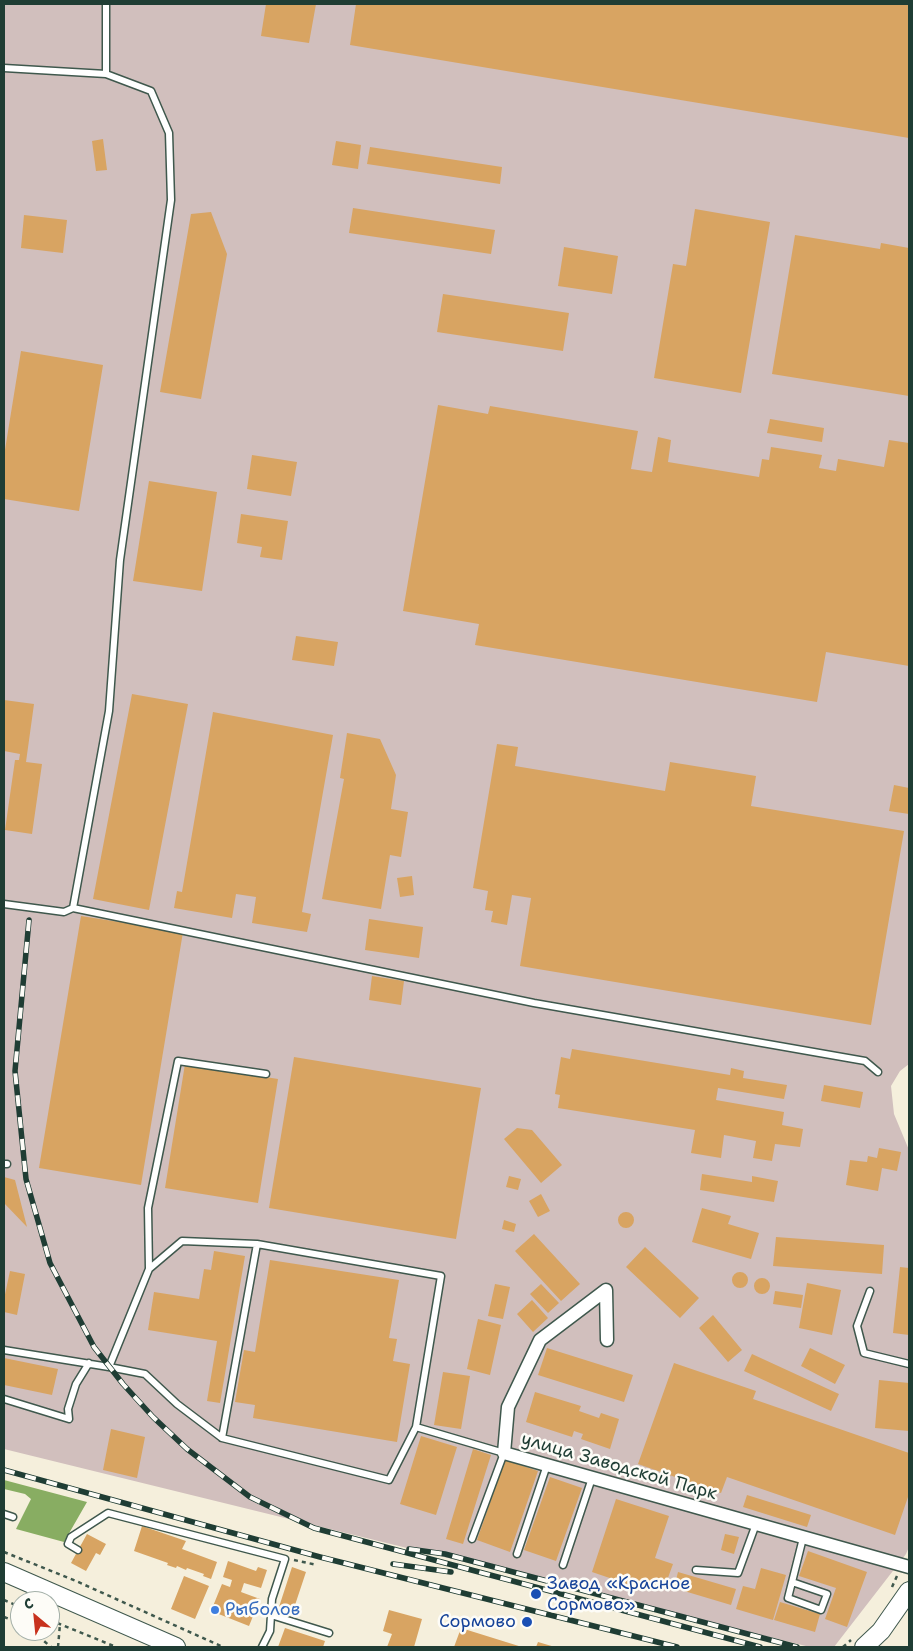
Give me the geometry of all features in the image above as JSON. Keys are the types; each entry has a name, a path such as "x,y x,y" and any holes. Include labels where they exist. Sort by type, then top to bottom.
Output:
{"street":[{"name":"улица Заводской Парк","path":"607,1340 606,1290 540,1340 508,1407 504,1453 905,1566"},
{"path":"4,1572 176,1647"},
{"path":"859,1643 880,1631 909,1591"}],"lane":[{"path":"106,4 106,74"},
{"path":"4,68 106,74 151,91 169,133 171,200 120,560 109,711 73,908"},
{"path":"4,904 64,912 73,908 534,1003 865,1061 878,1072"},
{"path":"109,1367 149,1269 148,1208 178,1061 266,1074"},
{"path":"4,1350 145,1374 177,1404 222,1438 389,1480 416,1427 441,1276 257,1244 182,1241 149,1269"},
{"path":"222,1438 257,1244"},
{"path":"870,1291 857,1326 864,1353 909,1364"},
{"path":"4,1399 68,1419 68,1409 76,1384 89,1364"},
{"path":"416,1427 504,1453 472,1539"},
{"path":"517,1554 547,1465"},
{"path":"563,1566 592,1478"},
{"path":"78,1550 68,1544 71,1537 108,1512 285,1559 272,1599 270,1631 262,1647"},
{"path":"4,1514 13,1517"},
{"path":"696,1570 738,1573 756,1524"},
{"path":"792,1582 827,1594 821,1610 788,1598 792,1582 803,1538"},
{"path":"271,1615 329,1634"}],"path":[{"path":"4,1552 76,1581 223,1647"},
{"path":"285,1559 317,1565"},
{"path":"891,1591 905,1566"},
{"path":"60,1624 116,1647"},
{"path":"842,1647 859,1643"}],"shaded area":[{"name":"Завод «Красное Сормово»","path":"4,4 909,4 909,1064 900,1071 891,1086 894,1114 909,1150 909,1547 906,1554 834,1647 810,1647 4,1449"}],"green space":[{"path":"4,1480 87,1502 64,1542 16,1529 31,1499 25,1494 4,1489"}],"building":[{"path":"266,4 316,4 309,43 261,36"},
{"path":"356,4 909,4 909,138 350,45"},
{"path":"103,139 107,170 96,171 92,141"},
{"path":"336,141 361,145 358,169 332,165"},
{"path":"370,147 502,167 500,184 367,164"},
{"path":"353,208 495,230 491,254 349,233"},
{"path":"695,209 770,222 741,393 654,378 673,264 686,266"},
{"path":"211,212 227,254 201,399 160,392 191,214"},
{"path":"24,215 67,220 63,253 21,248"},
{"path":"795,235 880,249 881,243 909,248 909,396 772,374"},
{"path":"564,247 618,256 612,294 558,286"},
{"path":"443,294 569,313 563,351 437,332"},
{"path":"21,351 103,365 79,511 4,499 4,456"},
{"path":"438,405 488,414 490,406 638,431 631,469 652,472 658,437 671,440 668,462 759,477 762,459 769,460 771,447 822,455 819,468 836,471 838,459 884,467 889,440 909,443 909,666 826,652 817,702 475,645 479,624 403,611"},
{"path":"770,419 824,428 822,442 767,433"},
{"path":"252,455 297,462 291,496 247,489"},
{"path":"149,481 217,492 202,591 133,581"},
{"path":"241,514 288,521 282,560 260,557 262,547 237,543"},
{"path":"296,636 338,642 334,666 292,660"},
{"path":"132,694 188,704 149,910 93,899"},
{"path":"4,700 34,704 26,762 42,764 32,834 5,830 15,760 19,760 20,754 4,751"},
{"path":"213,712 333,735 302,912 311,914 307,932 252,923 256,897 236,894 232,918 174,908 177,891 182,892"},
{"path":"347,733 380,739 396,775 391,809 408,812 401,857 390,855 381,909 322,899 344,779 340,778"},
{"path":"497,744 518,747 515,766 665,791 670,762 756,776 751,806 904,831 871,1025 520,966 531,898 512,895 507,925 491,922 493,911 485,910 488,891 473,888"},
{"path":"894,785 909,788 909,814 889,811"},
{"path":"412,876 414,895 400,897 397,878"},
{"path":"81,916 183,932 141,1185 39,1168"},
{"path":"369,919 423,927 419,958 365,950"},
{"path":"372,976 404,981 401,1005 369,1000"},
{"path":"572,1049 730,1075 731,1068 744,1071 743,1078 787,1085 784,1099 718,1088 716,1100 784,1112 782,1125 803,1129 800,1147 775,1144 772,1161 753,1158 756,1141 724,1135 721,1158 691,1153 695,1130 558,1108 560,1095 555,1094 561,1057 570,1059"},
{"path":"294,1057 481,1088 456,1239 269,1208"},
{"path":"185,1064 278,1079 258,1203 165,1188"},
{"path":"824,1085 863,1092 860,1108 821,1101"},
{"path":"517,1128 532,1130 562,1165 541,1183 504,1139"},
{"path":"879,1148 901,1152 897,1171 882,1168 878,1191 846,1185 850,1160 867,1162 868,1156 877,1158"},
{"path":"702,1174 752,1182 752,1176 778,1181 774,1202 700,1190"},
{"path":"509,1176 521,1179 518,1190 506,1187"},
{"path":"4,1177 15,1180 27,1227 4,1203"},
{"path":"541,1194 550,1211 538,1217 529,1201"},
{"path":"702,1208 731,1216 728,1224 759,1233 751,1259 692,1242"},
{"path":"623,1212 629,1212 634,1217 632,1226 623,1228 618,1223 618,1217"},
{"path":"504,1220 516,1224 514,1232 502,1229"},
{"path":"534,1234 580,1284 561,1301 515,1251"},
{"path":"776,1237 884,1245 882,1274 773,1266"},
{"path":"645,1247 699,1298 680,1318 626,1267"},
{"path":"214,1251 245,1256 220,1403 207,1401 217,1341 148,1330 154,1292 199,1299 204,1269 211,1270"},
{"path":"270,1260 399,1280 389,1338 397,1339 393,1361 410,1364 397,1442 253,1418 255,1405 235,1402 244,1350 255,1352"},
{"path":"900,1267 909,1268 909,1335 893,1333"},
{"path":"10,1271 25,1274 17,1315 4,1312 4,1299"},
{"path":"737,1272 743,1272 748,1277 746,1286 737,1288 732,1283 732,1277"},
{"path":"759,1278 765,1278 770,1283 768,1292 759,1294 754,1289 754,1283"},
{"path":"807,1283 841,1290 832,1335 799,1328"},
{"path":"495,1284 510,1287 503,1319 488,1316"},
{"path":"541,1284 559,1303 548,1313 530,1294"},
{"path":"775,1291 803,1295 801,1308 773,1304"},
{"path":"532,1300 548,1318 533,1332 517,1314"},
{"path":"713,1315 742,1350 728,1362 699,1328"},
{"path":"478,1319 501,1325 490,1375 467,1369"},
{"path":"547,1348 633,1375 624,1402 538,1375"},
{"path":"810,1348 845,1365 835,1384 801,1366"},
{"path":"752,1354 839,1394 831,1411 744,1371"},
{"path":"4,1358 58,1369 52,1395 4,1385"},
{"path":"674,1363 756,1391 753,1399 909,1453 909,1494 895,1535 727,1477 721,1493 638,1464"},
{"path":"443,1372 470,1376 461,1429 434,1425"},
{"path":"879,1380 909,1383 909,1431 875,1428"},
{"path":"535,1392 581,1406 579,1411 599,1418 601,1413 619,1419 610,1449 581,1439 583,1434 574,1431 572,1437 526,1422"},
{"path":"111,1429 145,1437 137,1478 103,1470"},
{"path":"421,1436 457,1447 436,1515 400,1504"},
{"path":"473,1449 491,1455 463,1544 446,1539"},
{"path":"505,1460 538,1471 510,1552 477,1540"},
{"path":"550,1477 582,1488 556,1561 524,1550"},
{"path":"747,1495 811,1515 807,1527 743,1507"},
{"path":"616,1499 669,1516 655,1558 673,1564 665,1586 648,1581 645,1590 592,1572"},
{"path":"142,1526 186,1541 182,1549 217,1562 211,1579 203,1576 204,1574 187,1568 186,1570 177,1566 176,1568 167,1565 168,1563 134,1551"},
{"path":"87,1534 106,1544 100,1555 96,1553 86,1571 71,1563"},
{"path":"725,1534 739,1537 734,1554 721,1550"},
{"path":"808,1551 867,1572 847,1627 825,1619 836,1588 799,1576"},
{"path":"228,1561 256,1571 258,1567 267,1570 261,1588 244,1583 241,1592 260,1599 249,1626 211,1611 222,1584 230,1587 232,1580 223,1577"},
{"path":"292,1567 306,1572 293,1611 279,1607"},
{"path":"761,1568 786,1575 773,1620 736,1609 743,1586 755,1589"},
{"path":"678,1572 736,1589 731,1605 674,1588"},
{"path":"184,1576 209,1586 195,1619 171,1609"},
{"path":"780,1602 820,1614 815,1632 774,1620"},
{"path":"389,1610 422,1619 414,1647 387,1647 392,1634 383,1631"},
{"path":"285,1628 325,1641 323,1647 278,1647"},
{"path":"461,1628 522,1647 454,1647"},
{"path":"538,1642 555,1647 536,1647"}],"railway":[{"path":"29,920 15,1071 26,1179 50,1263 94,1347 123,1384 153,1417 187,1449 250,1497 314,1528 760,1647"},
{"path":"4,1470 320,1557 677,1647"},
{"path":"409,1549 445,1554 797,1647"},
{"path":"393,1564 451,1572"}],"place":[{"name":"Завод «Красное Сормово»","path":"536,1594"},
{"name":"Рыболов","path":"215,1610"},
{"name":"Сормово","path":"527,1622"}]}
